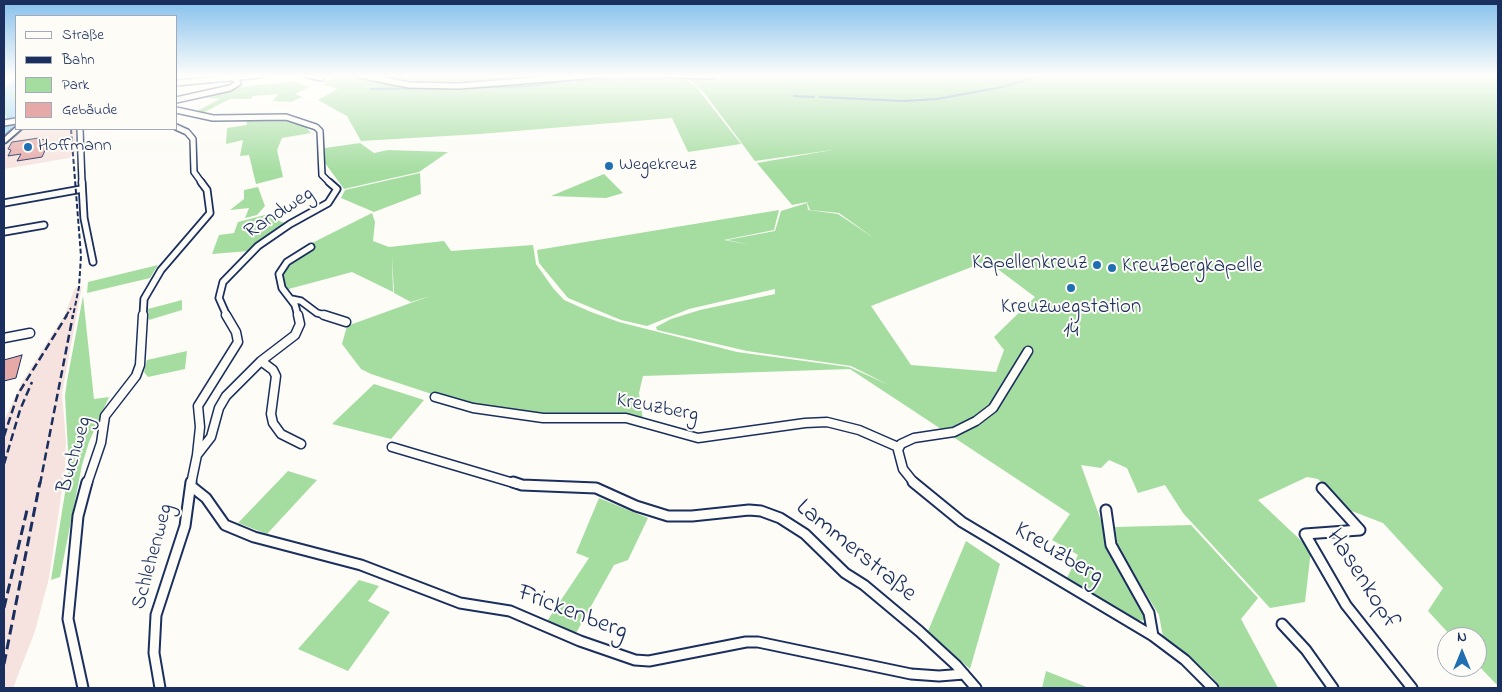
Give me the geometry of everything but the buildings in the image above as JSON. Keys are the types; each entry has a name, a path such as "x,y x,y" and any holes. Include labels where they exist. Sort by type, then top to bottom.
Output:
{"main road":[{"path":"4,141 15,125"}],"street":[{"name":"Randweg","path":"178,110 213,118 286,117 316,127 320,131 322,175 337,189 328,203 290,224 258,246 223,282 219,298 220,304 236,332 238,342 200,403 198,411 200,432 197,455"},
{"name":"Buchweg","path":"83,688 68,619 76,525 82,497 101,443 103,435 102,424 105,416 136,376 140,365 144,299 161,270 210,212 207,190 194,172 192,137 178,128"},
{"path":"80,130 84,218 93,262"},
{"path":"4,203 82,189"},
{"path":"4,232 44,225"},
{"name":"Schlehenweg","path":"160,688 154,653 156,615 185,526 197,455 211,437 219,408 226,396 299,329 300,324 295,305 279,283 280,270 292,258 311,247"},
{"path":"291,298 301,301 317,313 346,322"},
{"path":"4,338 30,333"},
{"path":"898,447 908,439 954,432 976,421 993,408 1028,351"},
{"path":"262,361 274,370 276,376 271,414 272,423 282,434 301,444"},
{"name":"Kreuzberg","path":"435,397 473,408 531,416 563,419 626,418 698,438 805,423 827,422 859,430 898,447 900,463 909,477 954,516 1153,636 1191,665 1213,688"},
{"name":"Lammerstraße","path":"392,447 522,485 596,488 648,511 668,516 692,516 741,510 761,511 790,522 845,572 882,599 964,674 976,688"},
{"name":"Frickenberg","path":"191,486 206,498 225,525 254,537 361,565 460,603 510,610 580,641 635,660 649,661 746,642 758,642 911,674 939,676 964,674"},
{"name":"Hasenkopf","path":"1322,488 1360,530 1305,534 1346,606 1412,688"},
{"path":"1106,510 1111,546 1149,613 1153,636"},
{"path":"1282,624 1306,650 1333,688"}],"shaded area":[{"path":"21,130 77,130 78,149 69,158 4,169 4,148"},
{"path":"82,286 62,393 66,441 65,469 49,578 35,631 13,688 4,688 4,421 22,382 65,314 75,288"}],"green space":[{"path":"4,107 15,107 15,113 4,116"},
{"path":"204,107 214,107 201,114 195,112"},
{"path":"331,107 712,107 741,144 688,152 672,118 480,134 361,141 347,116"},
{"path":"715,107 1498,107 1498,686 1487,674 1487,627 1443,627 1428,611 1443,588 1383,523 1349,510 1318,479 1307,477 1258,500 1311,550 1305,602 1270,608 1183,513 1165,485 1138,493 1127,468 1109,460 1101,468 1081,465 1103,526 1106,546 1146,612 1145,620 1137,621 1067,578 1078,555 1052,540 1070,514 850,369 643,376 639,393 643,420 571,418 465,405 371,374 361,369 342,344 347,326 430,296 411,302 394,293 392,255 393,292 352,272 285,290 280,277 284,267 302,248 372,213 375,222 373,241 389,247 444,241 451,251 533,245 536,264 553,288 564,300 591,312 619,322 737,352 849,367 889,385 851,366 747,351 657,330 656,327 671,319 700,310 775,294 775,289 689,309 647,326 621,320 568,298 539,263 537,250 779,210 774,230 724,240 752,245 727,240 775,231 781,211 807,203 808,210 838,214 874,238 839,213 810,210 807,202 792,205 757,163 832,150 755,161","holes":["987,261 1035,297 994,337 1004,350 996,372 911,365 871,306"]},
{"path":"246,118 280,118 301,122 311,133 282,138 277,150 283,177 256,184 249,155 240,156 243,140 226,144 227,128 247,125"},
{"path":"360,143 374,153 388,150 448,152 419,172 344,189 325,163 325,148"},
{"path":"420,173 421,194 374,212 341,198 345,190"},
{"path":"604,174 623,193 606,198 551,196"},
{"path":"258,187 265,206 257,215 245,218 249,208 230,210 244,199 244,190"},
{"path":"265,215 287,224 249,251 212,254 219,235 234,233 238,222"},
{"path":"158,265 150,278 87,293 88,282"},
{"path":"83,296 94,399 109,397 89,442 82,465 60,577 51,580 69,468 65,396"},
{"path":"182,300 182,310 149,320 148,309"},
{"path":"187,351 185,369 148,377 144,372 147,360"},
{"path":"374,384 424,400 391,439 332,424"},
{"path":"288,471 317,480 267,534 238,523"},
{"path":"599,498 648,518 628,560 614,565 576,633 547,621 589,558 576,553"},
{"path":"1191,525 1258,598 1241,619 1278,688 1221,688 1211,676 1163,637 1159,615 1118,548 1115,527"},
{"path":"966,541 1000,564 970,669 928,631"},
{"path":"359,580 379,586 368,601 390,612 348,671 298,649"},
{"path":"1046,671 1089,688 1042,688"}],"waterway":[{"path":"4,131 10,124 12,114 10,107"}],"railway":[{"path":"71,130 81,256 79,287 73,316"},
{"path":"66,316 71,308"},
{"path":"4,436 18,394 67,315"},
{"path":"40,484 73,315"},
{"path":"4,464 20,410 32,382"},
{"path":"4,664 40,482"},
{"path":"4,608 27,510"}],"place":[{"name":"Hoffmann","path":"28,147"},
{"name":"Wegekreuz","path":"609,166"},
{"name":"Kapellenkreuz","path":"1097,265"},
{"name":"Kreuzbergkapelle","path":"1112,268"},
{"name":"Kreuzwegstation 14","path":"1071,288"}]}
